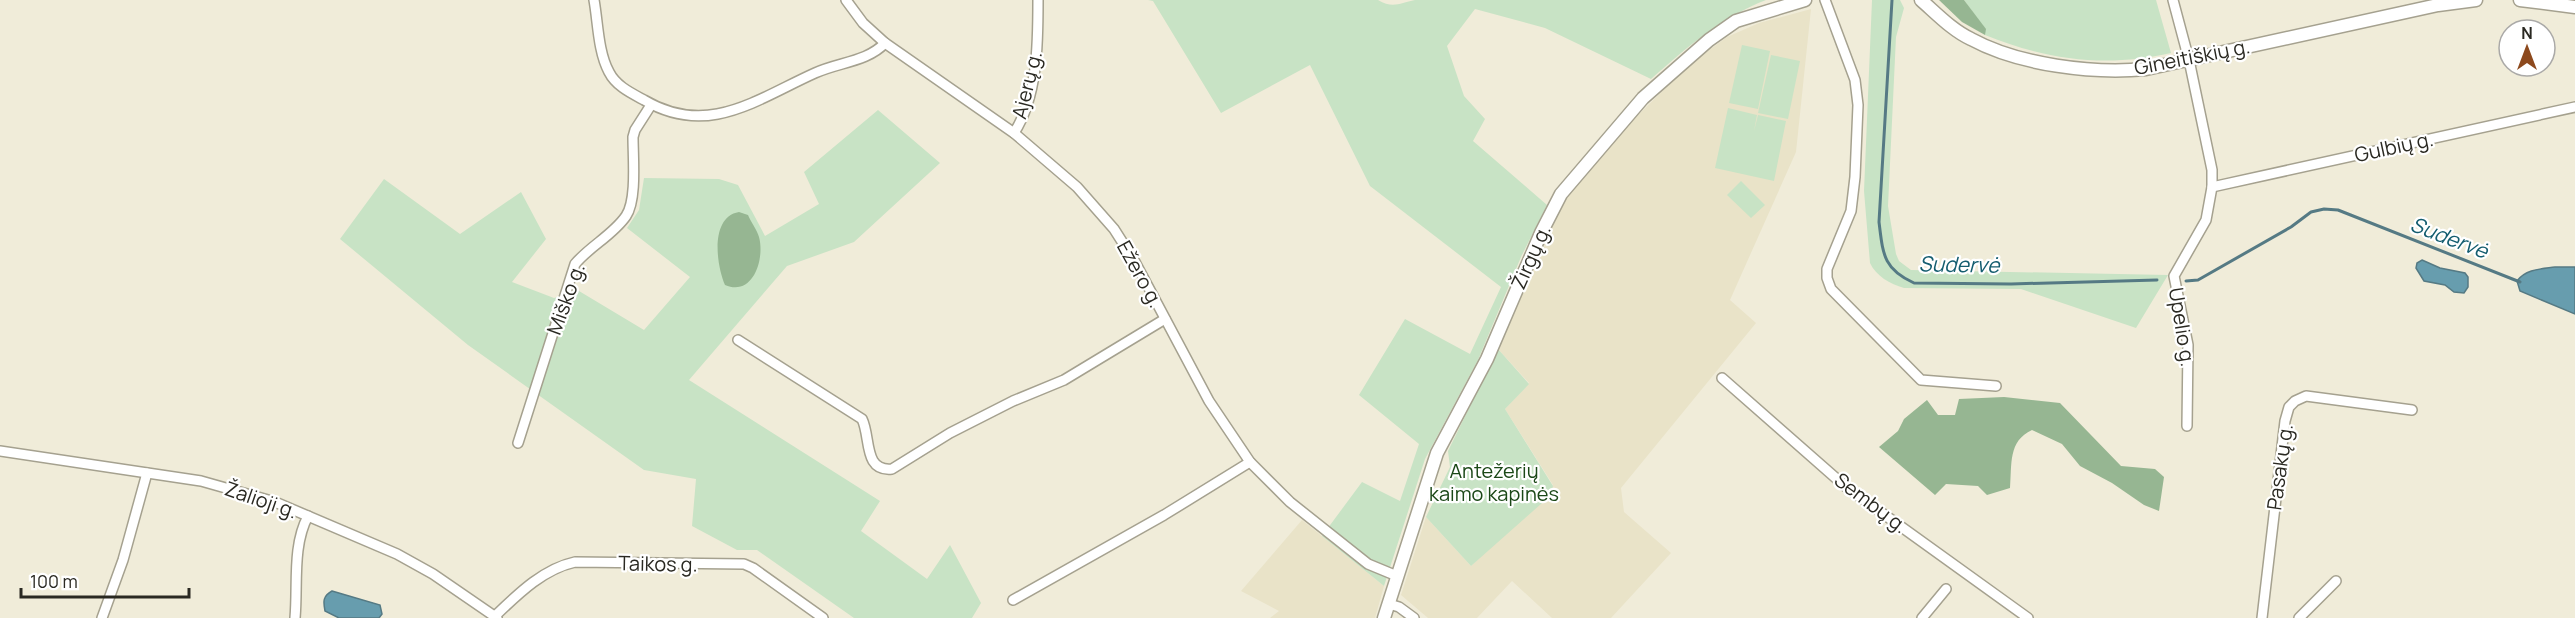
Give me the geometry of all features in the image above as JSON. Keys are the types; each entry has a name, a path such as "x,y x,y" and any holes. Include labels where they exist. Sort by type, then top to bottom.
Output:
{"street":[{"path":"594,0 608,71 615,81 651,105 676,115 693,117 730,112 747,107 816,72 871,55 885,43"},
{"name":"Ežero g.","path":"846,0 863,22 885,43 1014,133 1077,187 1104,217 1135,262 1209,401 1250,462 1290,502 1368,564 1397,576"},
{"name":"Ajerų g.","path":"1014,133 1020,123 1036,66 1038,0"},
{"name":"Žirgų g.","path":"1384,618 1437,453 1487,359 1541,233 1561,194 1643,98 1709,40 1736,21 1805,0"},
{"path":"1825,0 1855,80 1858,105 1856,177 1851,211 1827,269 1828,283 1831,289 1921,380 1996,386"},
{"name":"Gineitiškių g.","path":"1921,0 1957,31 1971,39 2023,58 2067,66 2113,70 2146,69 2438,5 2476,0"},
{"name":"Upelio g.","path":"2173,0 2189,60 2212,170 2211,207 2174,276 2188,345 2187,426"},
{"path":"2520,0 2575,7"},
{"name":"Miško g.","path":"518,443 575,264 584,252 621,222 631,207 633,137 651,105"},
{"name":"Gulbių g.","path":"2212,187 2575,107"},
{"path":"738,340 862,419 868,436 869,454 872,461 885,470 892,469 950,433 1012,401 1064,380 1165,319"},
{"name":"Sembų g.","path":"1722,378 1846,486 2028,618"},
{"name":"Pasakų g.","path":"2262,618 2282,439 2289,407 2306,396 2412,410"},
{"name":"Žalioji g.","path":"0,451 201,481 242,491 397,554 433,574 496,617"},
{"path":"1013,600 1164,515 1250,462"},
{"path":"102,618 123,560 147,473"},
{"path":"295,618 298,547 308,516"},
{"name":"Taikos g.","path":"496,617 540,577 559,567 576,562 744,564 823,618"},
{"path":"2299,618 2336,581"},
{"path":"1922,618 1946,589"},
{"path":"1389,604 1399,607 1414,618"}],"shaded area":[{"path":"1811,9 1796,152 1730,300 1756,323 1621,488 1624,512 1671,553 1611,618 1552,618 1512,581 1477,618 1428,618 1401,595 1426,517 1471,566 1553,485 1505,409 1529,383 1498,349 1560,207 1587,170 1632,121 1690,64 1727,37 1759,23"},
{"path":"1302,520 1384,586 1375,618 1270,618 1279,611 1241,591"}],"green space":[{"path":"1148,0 1378,0 1392,5 1415,0 1766,0 1720,24 1651,79 1545,28 1475,9 1447,46 1464,96 1485,119 1473,141 1547,205 1521,257 1478,360 1425,459 1384,586 1322,536 1362,482 1400,501 1419,444 1359,395 1405,319 1470,354 1501,287 1370,186 1310,65 1221,113 1153,1"},
{"path":"1872,0 1900,0 1904,8 1896,37 1888,206 1899,261 1911,270 2168,275 2136,328 2021,289 1904,288 1889,282 1876,272 1870,263 1864,191"},
{"path":"1939,0 1964,0 1986,29 1985,35 1962,22"},
{"path":"1964,0 2156,0 2171,53 2123,60 2054,56 2008,44 1985,35 1985,29"},
{"path":"1742,45 1770,51 1758,109 1729,103"},
{"path":"1771,55 1800,61 1788,119 1758,113"},
{"path":"1728,108 1757,115 1754,131 1758,115 1786,121 1774,181 1715,168"},
{"path":"878,110 940,163 854,242 787,266 689,380 880,501 861,531 927,579 950,545 981,603 972,618 854,618 757,550 737,550 692,526 696,479 644,470 468,345 340,239 384,179 460,234 521,192 546,239 512,282 554,298 579,291 644,330 690,277 627,228 639,210 644,178 719,179 738,185 765,236 819,204 804,172"},
{"path":"1741,181 1765,205 1751,218 1727,195"},
{"path":"739,212 748,215 757,232 760,255 755,274 750,281 743,286 735,287 725,285 719,265 718,242 723,223 730,216"},
{"name":"Antežerių kaimo kapinės","path":"1498,349 1529,384 1505,409 1553,486 1550,496 1471,566 1426,517 1450,467 1448,451"},
{"path":"2004,397 2060,403 2121,466 2155,469 2164,477 2159,511 2144,505 2112,483 2080,466 2062,444 2032,430 2019,440 2015,447 2010,488 1987,495 1978,486 1946,484 1935,495 1879,447 1898,431 1904,419 1927,400 1938,415 1955,415 1959,399"}],"water":[{"path":"2422,260 2440,268 2465,273 2468,277 2468,287 2464,293 2454,292 2445,285 2424,281 2416,268 2417,263"},
{"path":"2575,267 2575,314 2520,291 2517,281 2525,274 2534,270"},
{"path":"332,591 380,605 382,614 379,618 339,618 325,611 324,599"}],"waterway":[{"name":"Sudervė","path":"1892,0 1879,222 1884,252 1890,266 1914,283 2011,284 2157,280"},
{"name":"Sudervė","path":"2186,281 2198,280 2291,227 2311,212 2324,209 2338,210 2520,282"}]}
